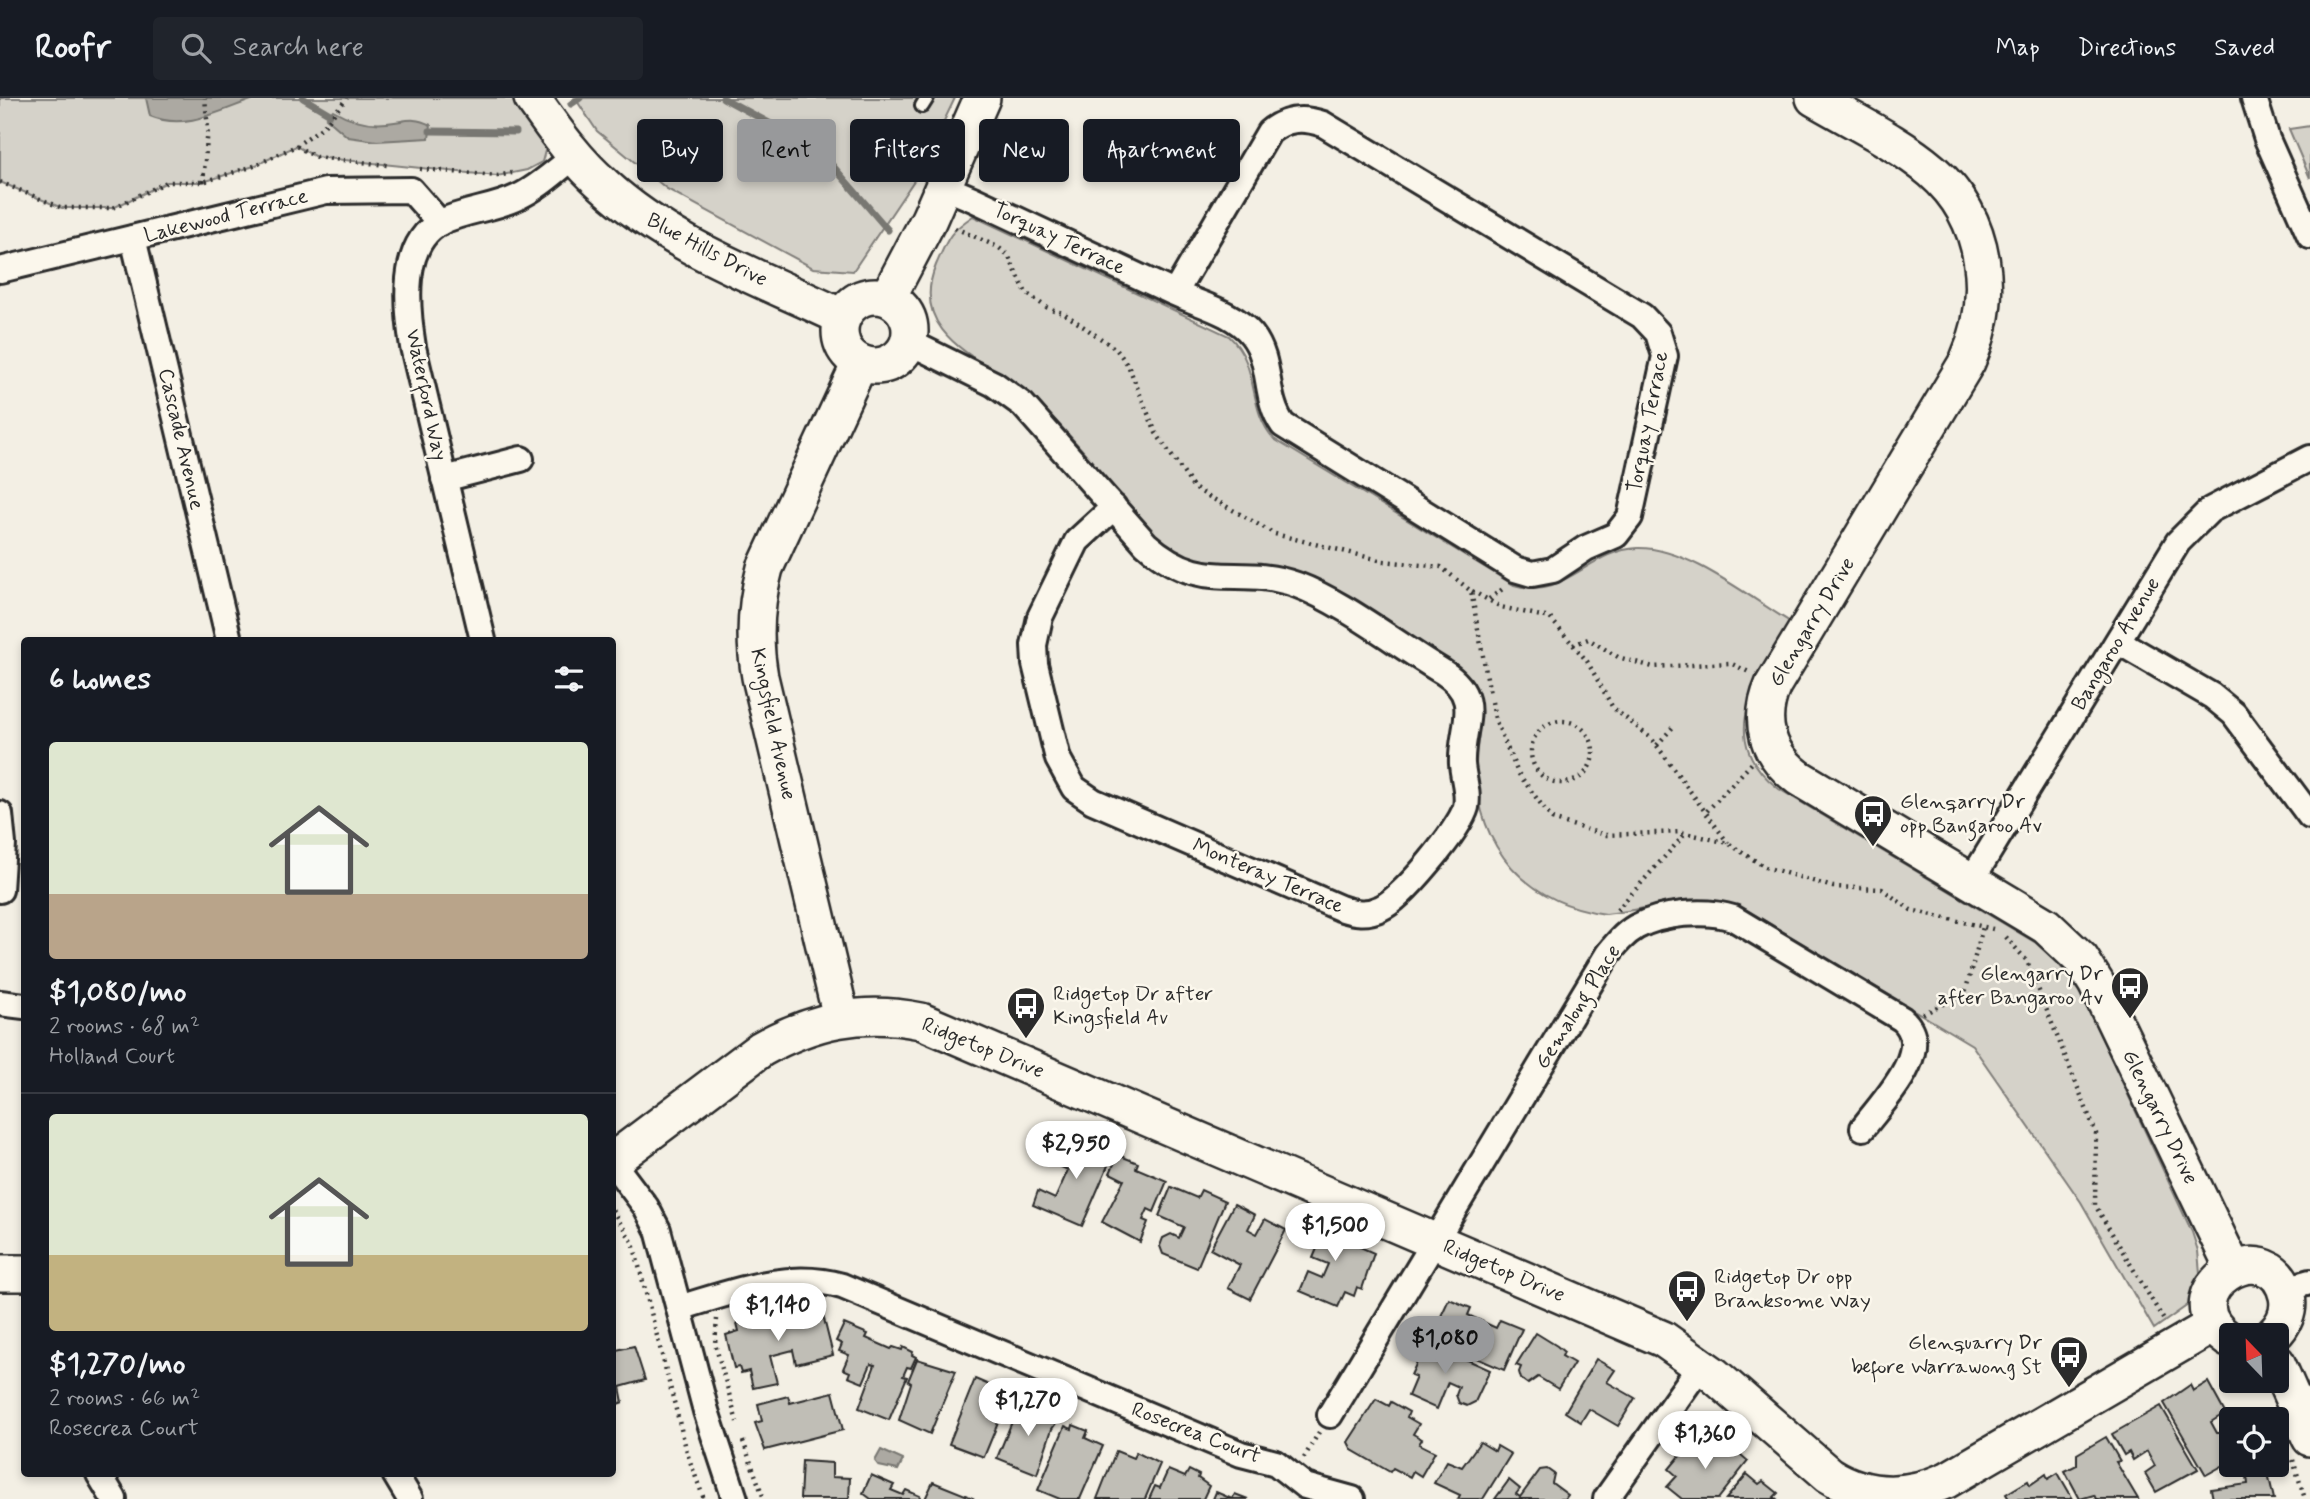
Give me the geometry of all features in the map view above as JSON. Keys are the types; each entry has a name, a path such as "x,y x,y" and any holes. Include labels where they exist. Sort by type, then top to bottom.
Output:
{"street":[{"name":"Blue Hills Drive","path":"532,98 575,156 635,212 677,239 842,317"},
{"path":"888,297 929,219 982,98"},
{"path":"2254,98 2267,139 2310,236"},
{"name":"Glengarry Drive","path":"1837,104 1920,162 1948,187 1965,211 1977,240 1983,266 1984,299 1979,330 1967,362 1773,685 1765,709 1770,745 1785,767 1799,778 2046,926 2081,959 2233,1268"},
{"name":"Torquay Terrace","path":"942,186 1175,293 1232,319 1252,336 1265,362 1272,408 1291,432 1515,569 1532,574 1553,570 1586,548 1616,535 1630,517 1665,356 1656,329 1642,316 1323,124 1309,120 1292,120 1269,132 1175,293"},
{"path":"440,223 519,197 575,156"},
{"name":"Lakewood Terrace","path":"0,270 326,191 411,190 440,223"},
{"name":"Waterford Way","path":"440,223 418,247 408,289 413,347 482,637"},
{"name":"Cascade Avenue","path":"133,238 228,637"},
{"path":"866,296 888,297 905,311 911,331 909,342 894,361 883,365 860,363 851,357 840,338 842,317 856,301 866,296"},
{"name":"Monteray Terrace","path":"909,342 1009,393 1030,411 1114,507 1146,544 1180,567 1209,577 1264,577 1303,587 1449,676 1462,689 1469,710 1462,756 1466,806 1457,825 1391,902 1372,911 1345,910 1093,801 1069,781 1058,759 1035,664 1035,636 1040,617 1080,536 1114,507"},
{"name":"Kingsfield Avenue","path":"841,1017 760,677 754,635 758,597 765,568 860,363"},
{"name":"Bangaroo Avenue","path":"1971,881 2178,542 2192,525 2227,501 2310,458"},
{"name":"Waterford Way","path":"444,479 521,459"},
{"path":"2119,642 2212,696 2234,714 2310,816"},
{"path":"0,814 3,844 0,890"},
{"name":"Gemalong Place","path":"1330,1415 1608,954 1626,934 1643,923 1659,919 1707,913 1728,916 1906,1022"},
{"path":"0,1003 21,1006"},
{"name":"Ridgetop Drive","path":"616,1159 761,1049 785,1035 841,1017 870,1014 922,1021 1646,1331 1701,1365 1829,1475 1863,1491 1899,1494 1947,1480 2214,1333"},
{"path":"1863,1128 1889,1094 1913,1055 1916,1042 1906,1022"},
{"path":"616,1167 646,1207 658,1230 706,1411 735,1499"},
{"path":"2214,1333 2209,1314 2210,1292 2216,1282 2233,1268 2263,1268 2280,1280 2297,1286 2283,1323"},
{"path":"0,1273 21,1273"},
{"name":"Rosecrea Court","path":"679,1308 787,1280 829,1282 860,1292 1241,1454 1276,1463 1305,1486 1335,1492 1352,1499"},
{"path":"1606,1499 1701,1365"},
{"path":"2289,1390 2310,1438"},
{"path":"101,1477 114,1499"},
{"path":"397,1477 410,1499"}],"path":[{"path":"203,182 208,118 205,98"},
{"path":"296,146 324,126 347,98"},
{"path":"929,219 998,247 1008,255 1021,284 1034,300 1065,314 1116,349 1128,365 1156,433 1194,488 1276,534 1383,561 1441,567 1471,591 1501,607 1550,618 1587,661 1613,708 1657,745 1728,843"},
{"path":"1471,591 1495,719 1518,773 1552,819 1605,835 1686,833 1728,843 1765,867 1833,887 1882,889 1911,910 2001,931 2027,961 2096,1133 2095,1205 2166,1324 2185,1312 2214,1333"},
{"path":"1573,645 1588,639 1618,657 1653,667 1730,663 1773,685"},
{"path":"1572,721 1588,734 1593,755 1584,774 1574,781 1555,782 1538,772 1530,754 1531,744 1541,728 1550,723 1572,721"},
{"path":"1657,745 1674,726"},
{"path":"1706,811 1770,745"},
{"path":"1626,934 1608,920 1686,833"},
{"path":"1906,1022 1965,993 1983,927"},
{"path":"616,1216 633,1243 688,1456 704,1499"},
{"path":"726,1314 717,1319 714,1336 737,1425"},
{"path":"1294,1477 1330,1415"},
{"path":"742,1437 764,1499"}],"shaded area":[{"path":"0,98 514,98 546,147 542,162 527,170 497,176 316,157 296,146 254,166 203,182 167,182 113,208 62,208 0,182"},
{"path":"146,98 257,98 204,117 177,121 150,116"},
{"path":"575,98 955,98 945,119 850,119 850,182 913,182 853,271 813,268 659,182 723,182 723,119 637,119 637,164 597,131"},
{"path":"333,110 366,122 419,121 431,125 429,138 377,141 348,137 326,118"},
{"path":"2310,126 2310,178 2289,129"},
{"path":"973,216 1229,336 1246,360 1260,414 1274,439 1514,585 1532,588 1547,586 1620,551 1638,548 1657,550 1698,565 1792,623 1756,686 1748,707 1745,728 1748,749 1759,769 1779,789 2036,943 2058,963 2082,996 2192,1232 2198,1251 2202,1295 2154,1329 2081,1202 1972,1045 1745,909 1694,902 1606,914 1578,908 1552,898 1530,884 1512,867 1497,847 1486,824 1479,798 1476,769 1480,706 1473,683 1464,672 1302,574 1269,566 1200,562 1174,551 1152,533 1081,449 1036,401 978,361 943,331 933,312 930,291 936,265 950,237"},
{"path":"881,1450 903,1460 898,1470 879,1466 875,1461"}],"building":[{"path":"1059,1140 1082,1150 1084,1154 1089,1142 1113,1154 1082,1226 1033,1205 1038,1191 1055,1199 1068,1170 1050,1162"},
{"path":"1118,1155 1138,1163 1136,1168 1167,1181 1154,1212 1148,1209 1143,1220 1148,1222 1140,1242 1102,1222 1124,1180 1110,1173"},
{"path":"1171,1187 1197,1198 1201,1190 1225,1201 1197,1268 1163,1254 1160,1246 1163,1238 1171,1234 1179,1238 1184,1227 1159,1216"},
{"path":"1234,1204 1255,1215 1248,1229 1257,1234 1265,1219 1286,1230 1250,1299 1228,1288 1240,1265 1210,1249"},
{"path":"1305,1214 1345,1232 1342,1239 1374,1253 1362,1289 1357,1287 1354,1296 1345,1292 1338,1307 1300,1291 1308,1272 1322,1278 1328,1264 1313,1258 1321,1239 1298,1229"},
{"path":"1449,1299 1471,1308 1468,1315 1496,1328 1500,1320 1522,1329 1504,1370 1439,1342 1443,1330 1436,1327"},
{"path":"810,1309 811,1313 822,1311 833,1355 796,1364 793,1350 770,1356 777,1383 753,1388 749,1371 741,1373 739,1367 734,1368 726,1335 739,1331 737,1323 775,1317 777,1322 781,1321 780,1316"},
{"path":"844,1324 868,1334 866,1338 891,1349 893,1347 902,1350 903,1347 913,1352 912,1355 916,1357 903,1376 907,1377 889,1420 859,1408 875,1365 871,1364 863,1383 848,1377 850,1372 843,1369 849,1355 839,1351 842,1344 836,1341"},
{"path":"1536,1333 1557,1346 1564,1352 1562,1356 1574,1363 1558,1389 1538,1377 1528,1384 1521,1379 1521,1367 1516,1365"},
{"path":"1421,1339 1490,1370 1475,1402 1467,1406 1459,1403 1456,1395 1459,1387 1448,1382 1437,1409 1408,1396 1416,1377 1411,1375 1418,1360 1412,1358"},
{"path":"634,1346 645,1380 620,1387 623,1402 616,1405 616,1350"},
{"path":"917,1359 956,1371 930,1434 899,1420 911,1383 908,1381"},
{"path":"1596,1359 1615,1370 1607,1382 1635,1398 1618,1426 1589,1409 1581,1422 1565,1412"},
{"path":"975,1379 994,1387 998,1390 995,1397 1007,1401 984,1457 949,1444"},
{"path":"2208,1382 2222,1407 2219,1407 2219,1417 2211,1422 2219,1433 2219,1468 2206,1475 2164,1403 2190,1385 2193,1391"},
{"path":"833,1392 843,1430 765,1450 755,1423 762,1421 758,1404 788,1396 790,1403"},
{"path":"1376,1399 1389,1406 1391,1402 1409,1412 1407,1417 1419,1424 1413,1434 1422,1439 1419,1444 1435,1452 1421,1476 1413,1471 1410,1477 1393,1468 1390,1472 1352,1450 1348,1442"},
{"path":"1041,1405 1061,1416 1052,1429 1037,1474 997,1458 1018,1407 1037,1414"},
{"path":"2161,1406 2198,1469 2156,1492 2145,1473 2155,1466 2147,1451 2133,1460 2129,1452 2124,1455 2112,1434"},
{"path":"1073,1425 1088,1431 1085,1438 1103,1446 1080,1499 1060,1499 1038,1490 1065,1426 1072,1429"},
{"path":"1697,1436 1723,1454 1731,1446 1748,1461 1718,1499 1682,1499 1667,1487 1677,1476 1669,1469"},
{"path":"2106,1437 2120,1461 2116,1462 2138,1499 2096,1499 2094,1495 2080,1499 2065,1471 2077,1465 2077,1454"},
{"path":"1480,1442 1495,1451 1497,1446 1511,1454 1483,1499 1458,1499 1460,1495 1434,1483 1447,1461 1462,1467"},
{"path":"1116,1451 1133,1458 1136,1452 1160,1464 1145,1499 1097,1499"},
{"path":"802,1461 832,1463 832,1477 850,1478 849,1499 800,1499"},
{"path":"1547,1469 1554,1474 1552,1483 1568,1495 1565,1499 1495,1499 1509,1480 1520,1489 1516,1494 1520,1497 1540,1470"},
{"path":"1168,1470 1185,1477 1189,1470 1199,1475 1198,1478 1209,1486 1203,1499 1149,1499 1155,1486 1160,1488"},
{"path":"2058,1473 2073,1499 2009,1499 2006,1494 2028,1481 2030,1485 2046,1474 2048,1479"},
{"path":"1747,1474 1759,1484 1763,1481 1778,1493 1774,1497 1777,1499 1726,1499"},
{"path":"871,1475 894,1485 891,1490 903,1495 906,1490 920,1496 919,1499 871,1499 863,1493"},
{"path":"2247,1477 2269,1477 2274,1499 2213,1499 2211,1489 2248,1484"},
{"path":"933,1482 973,1498 925,1499"},
{"path":"1216,1492 1232,1499 1213,1499"},
{"path":"1235,1494 1248,1499 1232,1499"}],"waterway":[{"path":"303,98 330,114"},
{"path":"571,104 580,98"},
{"path":"723,98 819,150 888,230"},
{"path":"430,131 516,132"}],"place":[{"name":"Glenqarry Dr opp Bangaroo Av","path":"1873,848"},
{"name":"Glengarry Dr after Bangaroo Av","path":"2130,1020"},
{"name":"Ridgetop Dr after Kingsfield Av","path":"1026,1040"},
{"name":"Ridgetop Dr opp Branksome Way","path":"1687,1323"},
{"name":"Glenquarry Dr before Warrawong St","path":"2069,1389"}]}
